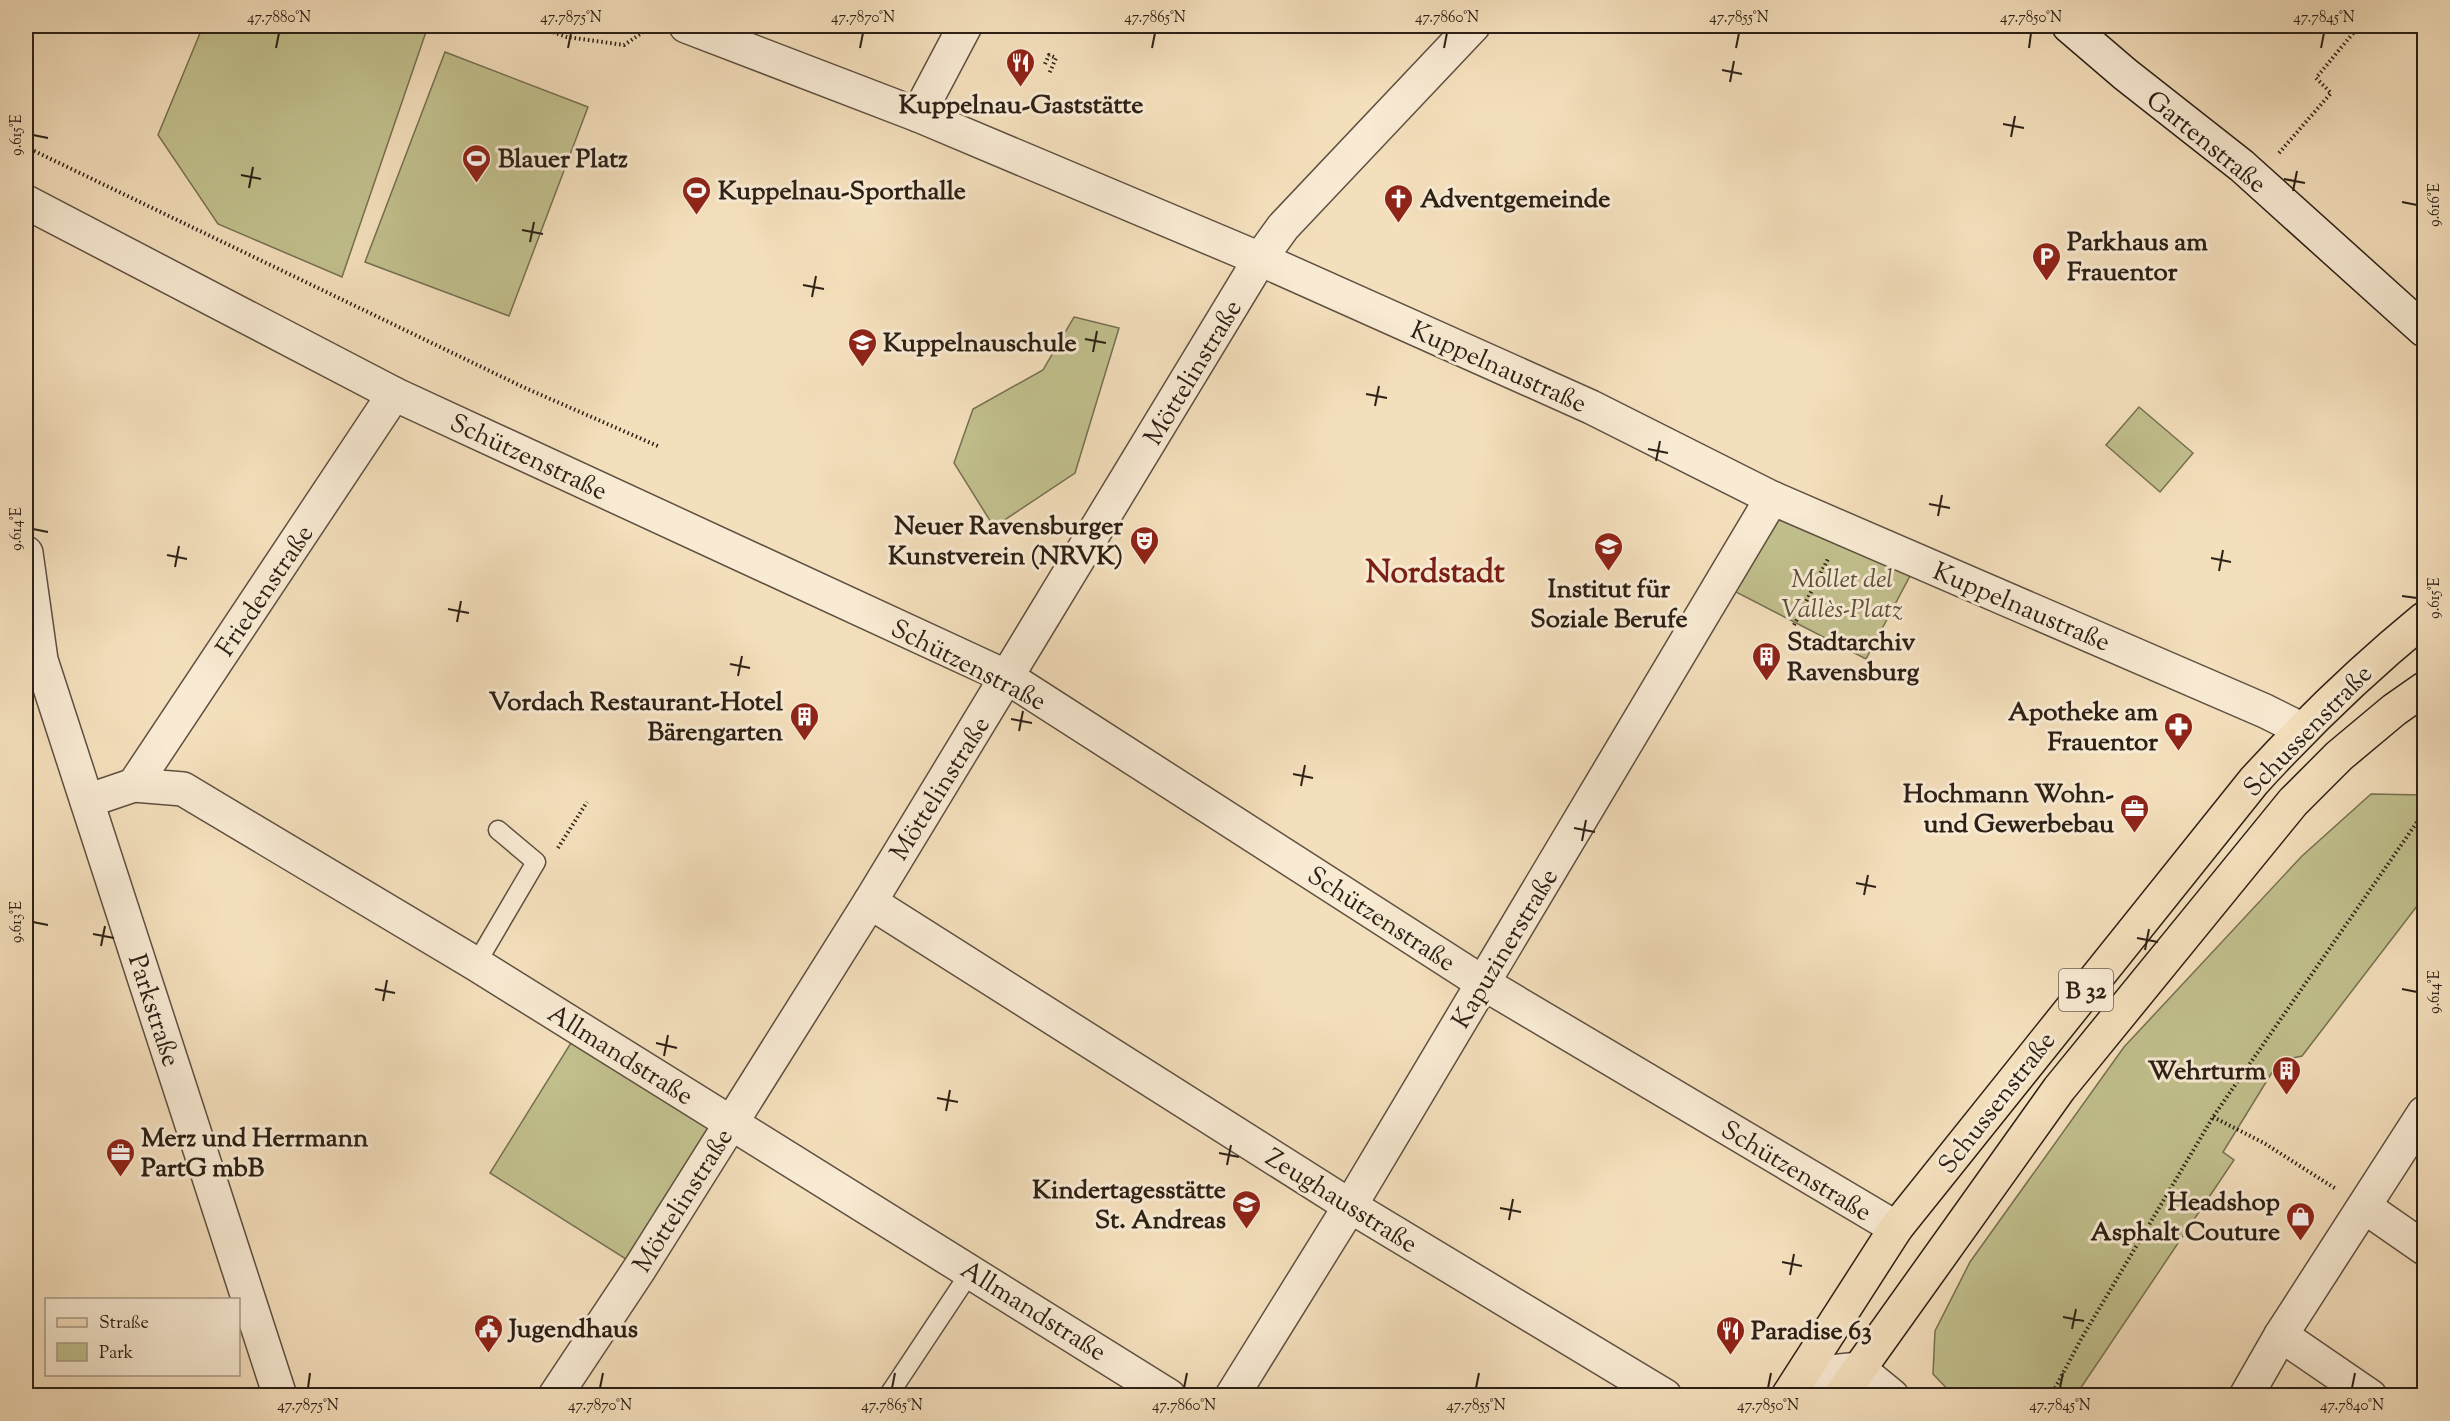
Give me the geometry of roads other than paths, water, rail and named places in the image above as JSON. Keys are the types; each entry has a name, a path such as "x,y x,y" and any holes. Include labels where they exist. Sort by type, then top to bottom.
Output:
{"main road":[{"name":"Schussenstraße","path":"1795,1385 1884,1221 2254,781 2301,729 2424,619"},
{"name":"Schussenstraße","path":"1840,1395 2059,1089 2293,802 2339,756 2394,710 2424,689"}],"street":[{"name":"Kuppelnaustraße","path":"686,26 918,115 1260,259 1591,407 1772,498 2265,711 2301,729"},
{"path":"918,115 965,26"},
{"name":"Möttelinstraße","path":"555,1395 640,1268 870,902 1260,259 1283,227 1473,26"},
{"name":"Gartenstraße","path":"2069,26 2125,74 2242,166 2424,330"},
{"name":"Schützenstraße","path":"26,202 394,394 1007,677 1483,983 1884,1221"},
{"name":"Friedenstraße","path":"134,785 394,394"},
{"name":"Kapuzinerstraße","path":"1232,1395 1350,1206 1772,498"},
{"name":"Parkstraße","path":"26,553 33,662 87,801 280,1395"},
{"name":"Allmandstraße","path":"87,801 134,785 183,789 476,964 729,1124 1169,1395"},
{"name":"Zeughausstraße","path":"870,902 1350,1206 1665,1395"},
{"path":"2246,1395 2281,1335 2424,1113"},
{"path":"2365,1207 2424,1248"},
{"path":"2281,1335 2370,1395"},
{"path":"1795,1385 1859,1369 1892,1395"}],"lane":[{"path":"476,964 536,862 498,830"},
{"path":"888,1395 971,1271"}],"place":[{"name":"Kuppelnau-Gaststätte","path":"1021,88"},
{"name":"Blauer Platz","path":"477,184"},
{"name":"Kuppelnau-Sporthalle","path":"697,216"},
{"name":"Adventgemeinde","path":"1399,224"},
{"name":"Parkhaus am Frauentor","path":"2046,282"},
{"name":"Kuppelnauschule","path":"862,368"},
{"name":"Neuer Ravensburger Kunstverein (NRVK)","path":"1144,566"},
{"name":"Institut für Soziale Berufe","path":"1609,572"},
{"name":"Stadtarchiv Ravensburg","path":"1766,682"},
{"name":"Vordach Restaurant-Hotel Bärengarten","path":"804,742"},
{"name":"Apotheke am Frauentor","path":"2179,752"},
{"name":"Hochmann Wohn- und Gewerbebau","path":"2135,834"},
{"name":"Wehrturm","path":"2287,1096"},
{"name":"Merz und Herrmann PartG mbB","path":"120,1178"},
{"name":"Kindertagesstätte St. Andreas","path":"1247,1230"},
{"name":"Headshop Asphalt Couture","path":"2301,1242"},
{"name":"Jugendhaus","path":"488,1354"},
{"name":"Paradise 63","path":"1730,1356"}],"district":[{"name":"Nordstadt","path":"1435,571"}],"park label":[{"name":"Mollet del Vallès-Platz","path":"1842,593"}]}
